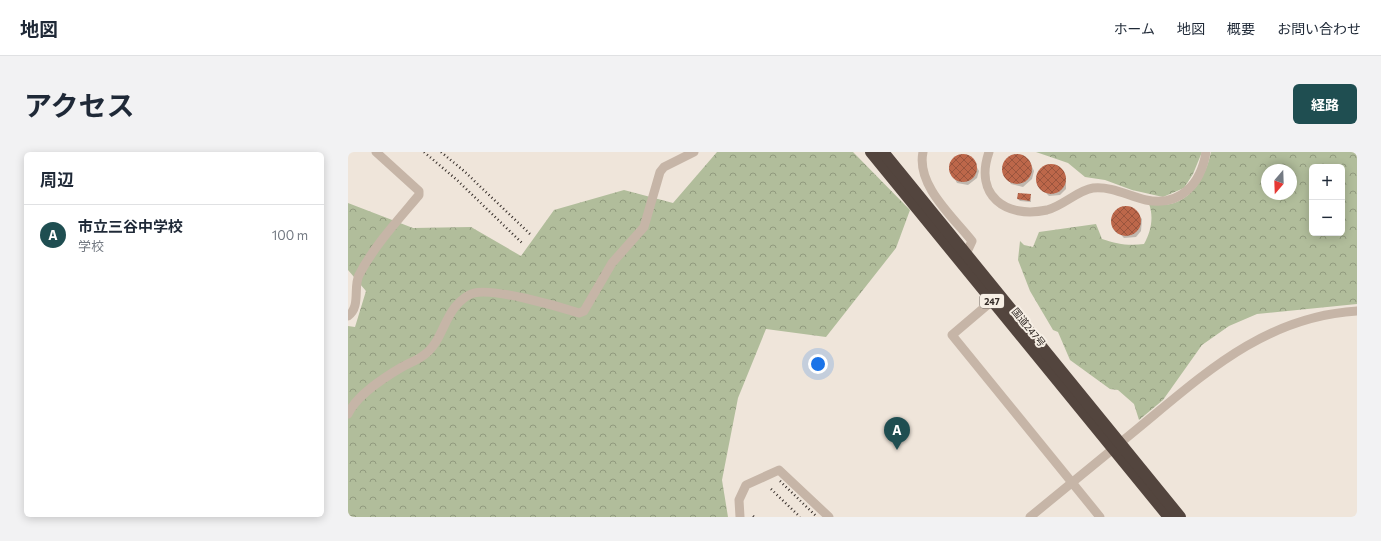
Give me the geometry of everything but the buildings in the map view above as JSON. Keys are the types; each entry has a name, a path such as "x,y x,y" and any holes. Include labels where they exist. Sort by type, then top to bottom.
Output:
{"highway":[{"name":"国道247号","path":"871,152 992,301 1180,517"},
{"name":"国道247号","path":"883,152 966,254 1117,446 1169,517"}],"street":[{"path":"348,316 355,305 358,277 377,247 419,196 419,191 376,152"},
{"path":"348,414 351,407 360,398 403,367 423,356 432,348 454,308 462,299 474,293 488,293 548,304 579,313 584,311 612,263 644,227 660,172 664,167 694,152"},
{"path":"923,152 923,172 925,180 931,190 972,241 966,254"},
{"path":"989,152 984,166 984,178 987,189 994,200 1004,207 1028,212 1046,210 1058,206 1091,188 1108,188 1147,200 1162,201 1174,198 1185,194 1192,186 1206,152"},
{"path":"992,301 952,335 1100,517"},
{"path":"1033,516 1071,483 1206,373 1257,339 1284,326 1320,315 1357,311"},
{"path":"740,517 739,500 746,484 779,470 829,517"}],"green space":[{"path":"717,152 853,152 910,210 896,248 826,337 766,329 738,398 722,480 728,517 348,517 348,326 355,327 366,291 348,270 348,203 413,228 471,227 521,256 554,210 624,190 673,203"},
{"path":"1036,152 1202,152 1193,174 1184,188 1163,197 1132,190 1105,180 1085,177 1068,163"},
{"path":"1211,152 1357,152 1357,304 1257,314 1229,326 1202,345 1163,400 1139,420 1134,404 1118,390 1110,389 1070,360 1058,332 1053,330 1030,291 1018,260 1020,241 1024,245 1033,247 1039,232 1096,224 1102,239 1123,244 1144,244 1151,224 1151,209 1149,204 1162,205 1183,199 1191,193 1203,175"}],"railway":[{"path":"424,152 457,180 522,243"},
{"path":"441,152 464,171 531,235"},
{"path":"780,481 817,517"},
{"path":"771,489 800,517"}],"place":[{"name":"市立三谷中学校","path":"897,450"}]}
